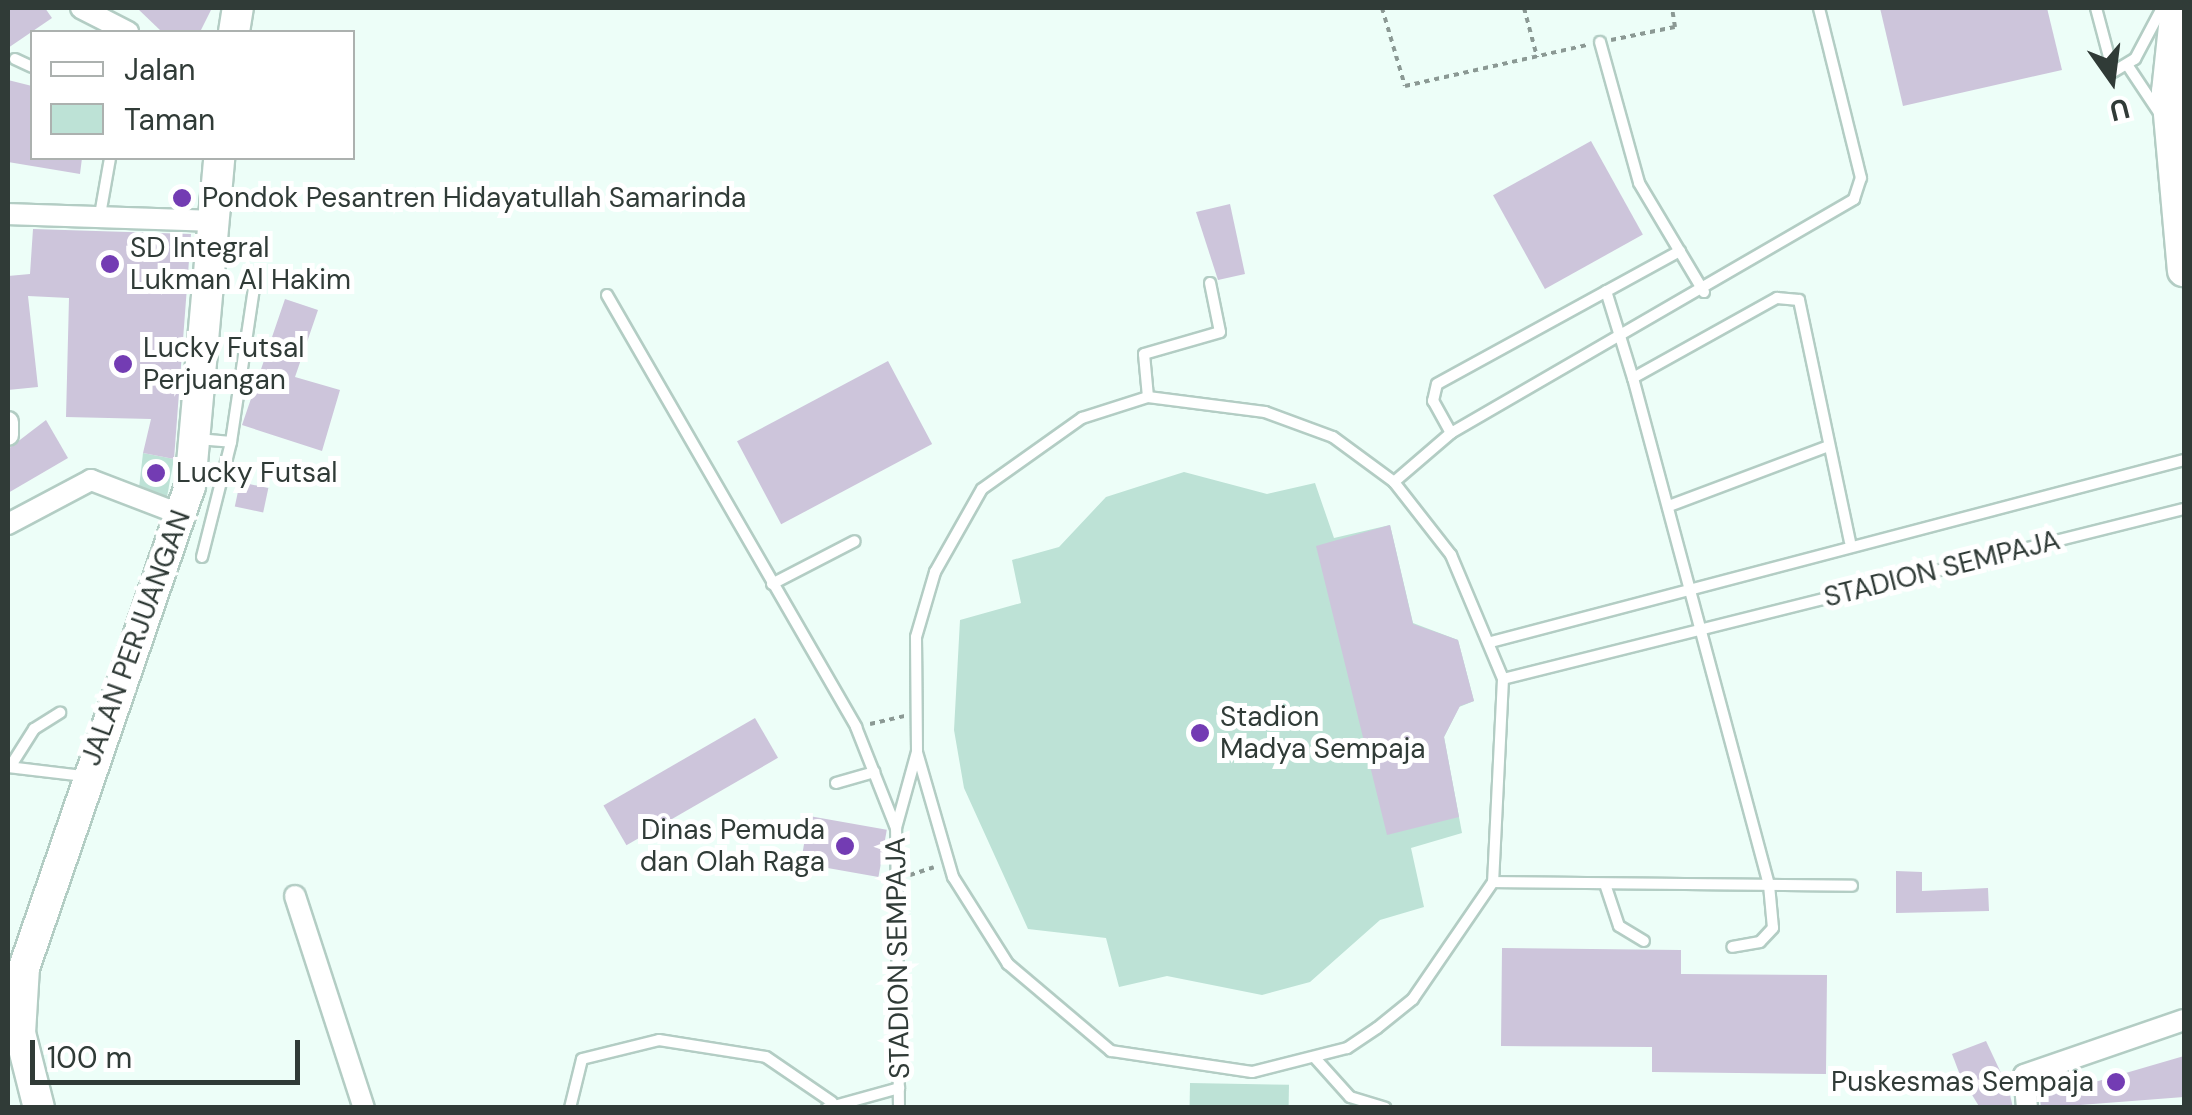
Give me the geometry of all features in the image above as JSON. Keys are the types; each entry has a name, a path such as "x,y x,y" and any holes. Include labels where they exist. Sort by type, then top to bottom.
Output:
{"main road":[{"path":"2177,8 2170,128 2184,270"}],"street":[{"path":"81,8 124,30"},
{"name":"JALAN PERJUANGAN","path":"39,1108 13,1000 85,776 182,515 197,439 219,160"},
{"path":"8,214 214,221"},
{"path":"8,422 8,435"},
{"path":"8,524 91,480 182,515"},
{"path":"295,896 364,1108"},
{"path":"2028,1108 2024,1076 2184,1020"}],"lane":[{"path":"1394,482 1451,433 1781,250 1854,200 1861,178 1819,8"},
{"path":"2096,8 2113,72 2128,66 2162,8"},
{"path":"1600,42 1639,183 1704,292"},
{"path":"16,58 30,66"},
{"path":"2128,66 2170,128"},
{"path":"100,215 110,160"},
{"path":"1451,433 1433,401 1437,384 1680,252"},
{"path":"1148,397 1144,354 1220,332 1210,283"},
{"path":"202,558 231,442 254,288"},
{"path":"1606,291 1669,506 1769,885 1773,928 1760,942 1732,947"},
{"path":"606,295 856,727 896,828"},
{"name":"STADION SEMPAJA","path":"1633,378 1789,295 1802,306 1826,447 1850,542"},
{"name":"STADION SEMPAJA","path":"1148,397 1265,412 1333,436 1394,482 1451,555 1492,642 1503,679 1494,882 1413,999 1346,1048 1252,1072 1111,1050 1008,964 948,863 916,752 911,714 916,637 935,572 982,489 1082,418 1148,397"},
{"path":"197,439 231,442"},
{"path":"1669,506 1826,447"},
{"name":"STADION SEMPAJA","path":"1492,642 1850,542 2184,460"},
{"name":"STADION SEMPAJA","path":"1503,679 2184,509"},
{"path":"772,584 855,541"},
{"path":"60,713 34,729 9,767 85,776"},
{"name":"STADION SEMPAJA","path":"899,1108 900,878 896,828 916,752"},
{"path":"836,783 874,772"},
{"path":"1494,882 1852,886"},
{"path":"1605,884 1618,926 1644,940"},
{"path":"570,1108 582,1059 659,1040 766,1057 830,1105 899,1088"},
{"path":"1315,1058 1350,1098 1385,1108"}],"path":[{"path":"1382,8 1405,86 1675,27 1672,8"},
{"path":"1524,8 1537,57"},
{"path":"856,727 911,714"},
{"path":"900,878 948,863"}],"green space":[{"name":"Lucky Futsal","path":"143,453 174,459 167,497 139,488"},
{"name":"Stadion Madya Sempaja","path":"1184,472 1267,494 1315,483 1334,538 1390,525 1413,623 1458,640 1474,701 1459,707 1444,737 1462,833 1411,848 1424,907 1380,920 1310,982 1262,995 1167,976 1119,987 1106,938 1028,929 964,788 954,730 960,620 1021,603 1012,560 1059,547 1106,497"},
{"path":"1190,1083 1289,1085 1289,1108 1190,1107"}],"building":[{"path":"8,8 45,8 52,18 8,48"},
{"path":"137,8 212,8 201,30 160,30"},
{"path":"1880,8 2047,8 2062,70 1903,106"},
{"path":"8,80 30,86 30,160 82,160 80,174 8,162"},
{"path":"1591,141 1643,235 1545,289 1493,195"},
{"path":"1230,204 1245,274 1218,280 1196,212"},
{"path":"33,229 191,234 174,459 143,453 151,419 66,417 69,298 28,296 38,387 8,390 8,276 30,274"},
{"path":"285,299 318,310 295,377 340,390 322,451 242,425"},
{"path":"888,361 932,444 781,524 737,441"},
{"path":"46,420 68,458 8,493 8,449"},
{"path":"240,482 268,488 263,512 235,506"},
{"path":"1390,525 1413,624 1458,640 1474,701 1460,706 1444,737 1459,817 1387,835 1316,546"},
{"path":"755,718 778,758 626,845 603,806"},
{"name":"Dinas Pemuda dan Olah Raga","path":"809,816 887,830 878,877 801,863"},
{"path":"1896,871 1922,872 1922,891 1988,888 1989,911 1896,913"},
{"path":"1502,948 1681,950 1681,974 1827,975 1826,1074 1652,1072 1652,1047 1501,1046"},
{"path":"1986,1041 2009,1090 2013,1108 1980,1108 1960,1075 1952,1054"},
{"name":"Puskesmas Sempaja","path":"2184,1056 2184,1097 2041,1108 2040,1098"}],"place":[{"name":"Pondok Pesantren Hidayatullah Samarinda","path":"182,198"},
{"name":"SD Integral Lukman Al Hakim","path":"110,264"},
{"name":"Lucky Futsal Perjuangan","path":"123,364"},
{"name":"Lucky Futsal","path":"156,473"},
{"name":"Stadion Madya Sempaja","path":"1200,733"},
{"name":"Dinas Pemuda dan Olah Raga","path":"845,846"},
{"name":"Puskesmas Sempaja","path":"2116,1082"}]}
